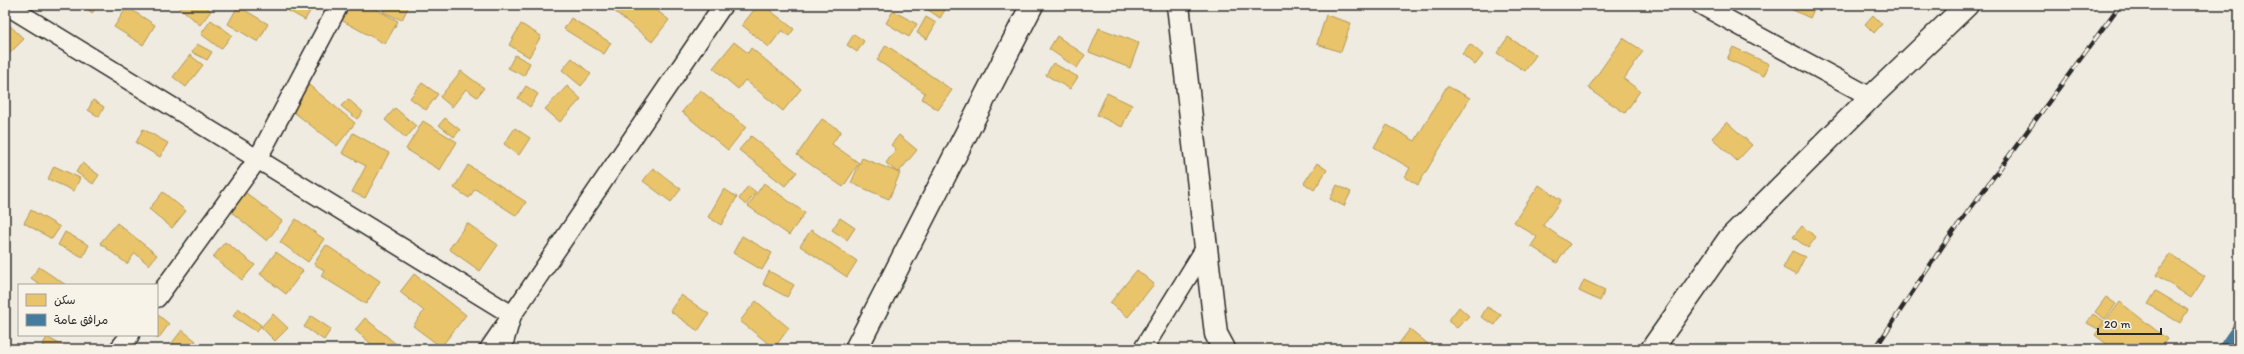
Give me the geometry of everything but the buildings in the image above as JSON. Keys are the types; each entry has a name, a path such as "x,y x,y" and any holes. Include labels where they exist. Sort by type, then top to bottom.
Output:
{"street":[{"path":"6,5 512,315"},
{"path":"158,297 257,160 339,5"},
{"path":"488,349 724,5"},
{"path":"856,349 1032,5"},
{"path":"1178,5 1216,334 1224,349"},
{"path":"1652,349 1729,239 1871,97 1967,5"},
{"path":"1706,6 1871,97"},
{"path":"1143,349 1206,247"},
{"path":"502,349 512,315"},
{"path":"119,349 129,336"}],"railway":[{"path":"1875,349 1942,247 2120,5"}]}
